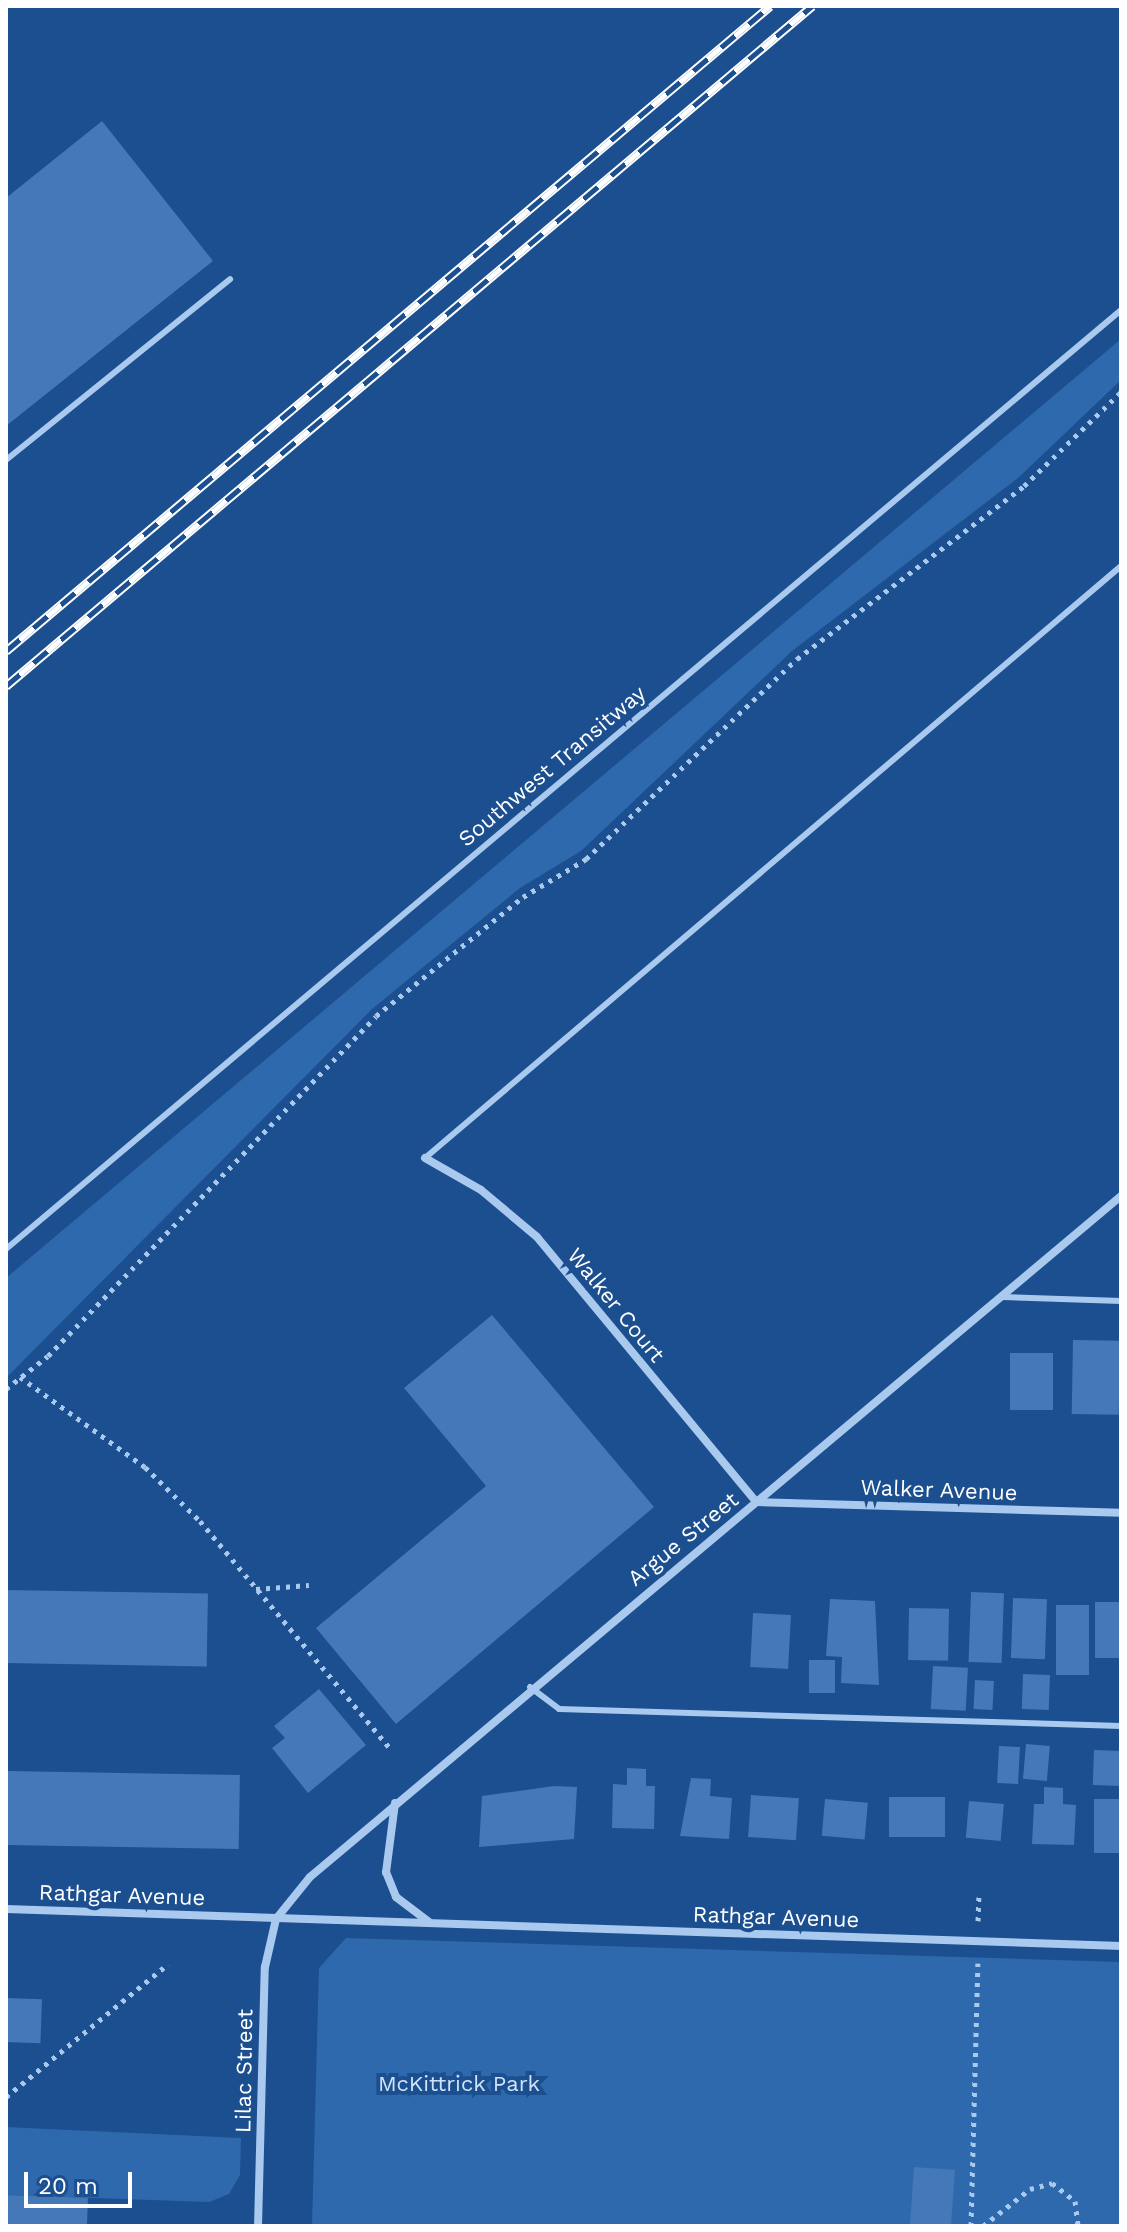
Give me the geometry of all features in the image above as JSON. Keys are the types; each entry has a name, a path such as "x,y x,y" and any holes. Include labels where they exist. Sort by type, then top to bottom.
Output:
{"street":[{"name":"Walker Court","path":"425,1158 481,1190 537,1237 756,1502"},
{"name":"Argue Street","path":"276,1919 310,1877 530,1687 1121,1196"},
{"name":"Walker Avenue","path":"756,1502 1121,1513"},
{"path":"395,1803 386,1872 396,1897 429,1922"},
{"name":"Rathgar Avenue","path":"6,1909 1121,1946"},
{"name":"Lilac Street","path":"258,2226 265,1967 276,1919"}],"lane":[{"path":"6,460 230,279"},
{"name":"Southwest Transitway","path":"6,1249 1121,310"},
{"path":"425,1158 1121,566"},
{"path":"1002,1297 1121,1301"},
{"path":"530,1687 559,1709 1121,1726"}],"path":[{"path":"6,1389 376,1016 523,897 586,859 797,659 1024,486 1121,392"},
{"path":"20,1377 145,1467 256,1589 389,1747"},
{"path":"256,1589 309,1585"},
{"path":"971,2226 979,1897"},
{"path":"6,2097 168,1964"},
{"path":"983,2226 1030,2189 1052,2183 1075,2201 1078,2226"}],"green space":[{"path":"1121,339 1121,380 1018,478 792,651 581,851 520,888 372,1009 6,1378 6,1278"},
{"name":"McKittrick Park","path":"346,1938 1121,1962 1121,2226 312,2226 319,1968"},
{"path":"6,2127 241,2138 240,2175 229,2194 209,2202 6,2195"}],"building":[{"path":"102,121 213,261 6,426 6,198"},
{"path":"492,1315 654,1507 396,1724 316,1628 486,1486 404,1388"},
{"path":"1073,1340 1120,1341 1119,1415 1072,1414"},
{"path":"1010,1353 1053,1353 1053,1410 1010,1410"},
{"path":"6,1590 208,1594 207,1667 6,1663"},
{"path":"971,1592 1004,1593 1002,1663 969,1662"},
{"path":"1013,1598 1047,1599 1045,1659 1011,1658"},
{"path":"830,1599 875,1601 879,1685 841,1683 842,1657 826,1656"},
{"path":"1095,1602 1121,1602 1121,1658 1095,1658"},
{"path":"1056,1605 1089,1605 1089,1675 1056,1675"},
{"path":"909,1608 949,1609 948,1661 908,1660"},
{"path":"753,1613 791,1615 788,1669 750,1667"},
{"path":"809,1660 835,1660 835,1693 809,1693"},
{"path":"933,1666 968,1668 966,1711 931,1709"},
{"path":"1023,1674 1050,1675 1049,1710 1022,1709"},
{"path":"975,1680 994,1681 992,1710 973,1709"},
{"path":"319,1689 366,1745 308,1793 272,1748 285,1738 274,1726"},
{"path":"1026,1744 1050,1746 1047,1781 1023,1779"},
{"path":"999,1746 1020,1747 1018,1784 997,1783"},
{"path":"1094,1750 1121,1751 1120,1786 1093,1785"},
{"path":"627,1768 646,1769 646,1786 655,1786 654,1829 612,1828 613,1784 627,1785"},
{"path":"8,1771 240,1775 239,1849 7,1845"},
{"path":"691,1778 711,1779 710,1796 732,1798 729,1839 680,1836"},
{"path":"554,1786 577,1787 574,1839 479,1847 482,1796"},
{"path":"1044,1787 1063,1788 1063,1804 1076,1805 1074,1845 1032,1844 1034,1804 1044,1804"},
{"path":"751,1795 799,1798 796,1840 748,1837"},
{"path":"889,1797 945,1797 945,1837 889,1837"},
{"path":"825,1799 868,1803 865,1840 822,1836"},
{"path":"1094,1799 1121,1799 1121,1853 1094,1853"},
{"path":"969,1801 1004,1804 1001,1841 966,1838"},
{"path":"6,1998 42,1999 40,2043 6,2042"},
{"path":"914,2167 955,2170 951,2226 910,2226"},
{"path":"6,2195 88,2198 87,2226 6,2226"}],"railway":[{"path":"6,651 770,6"},
{"path":"6,686 812,6"}]}
